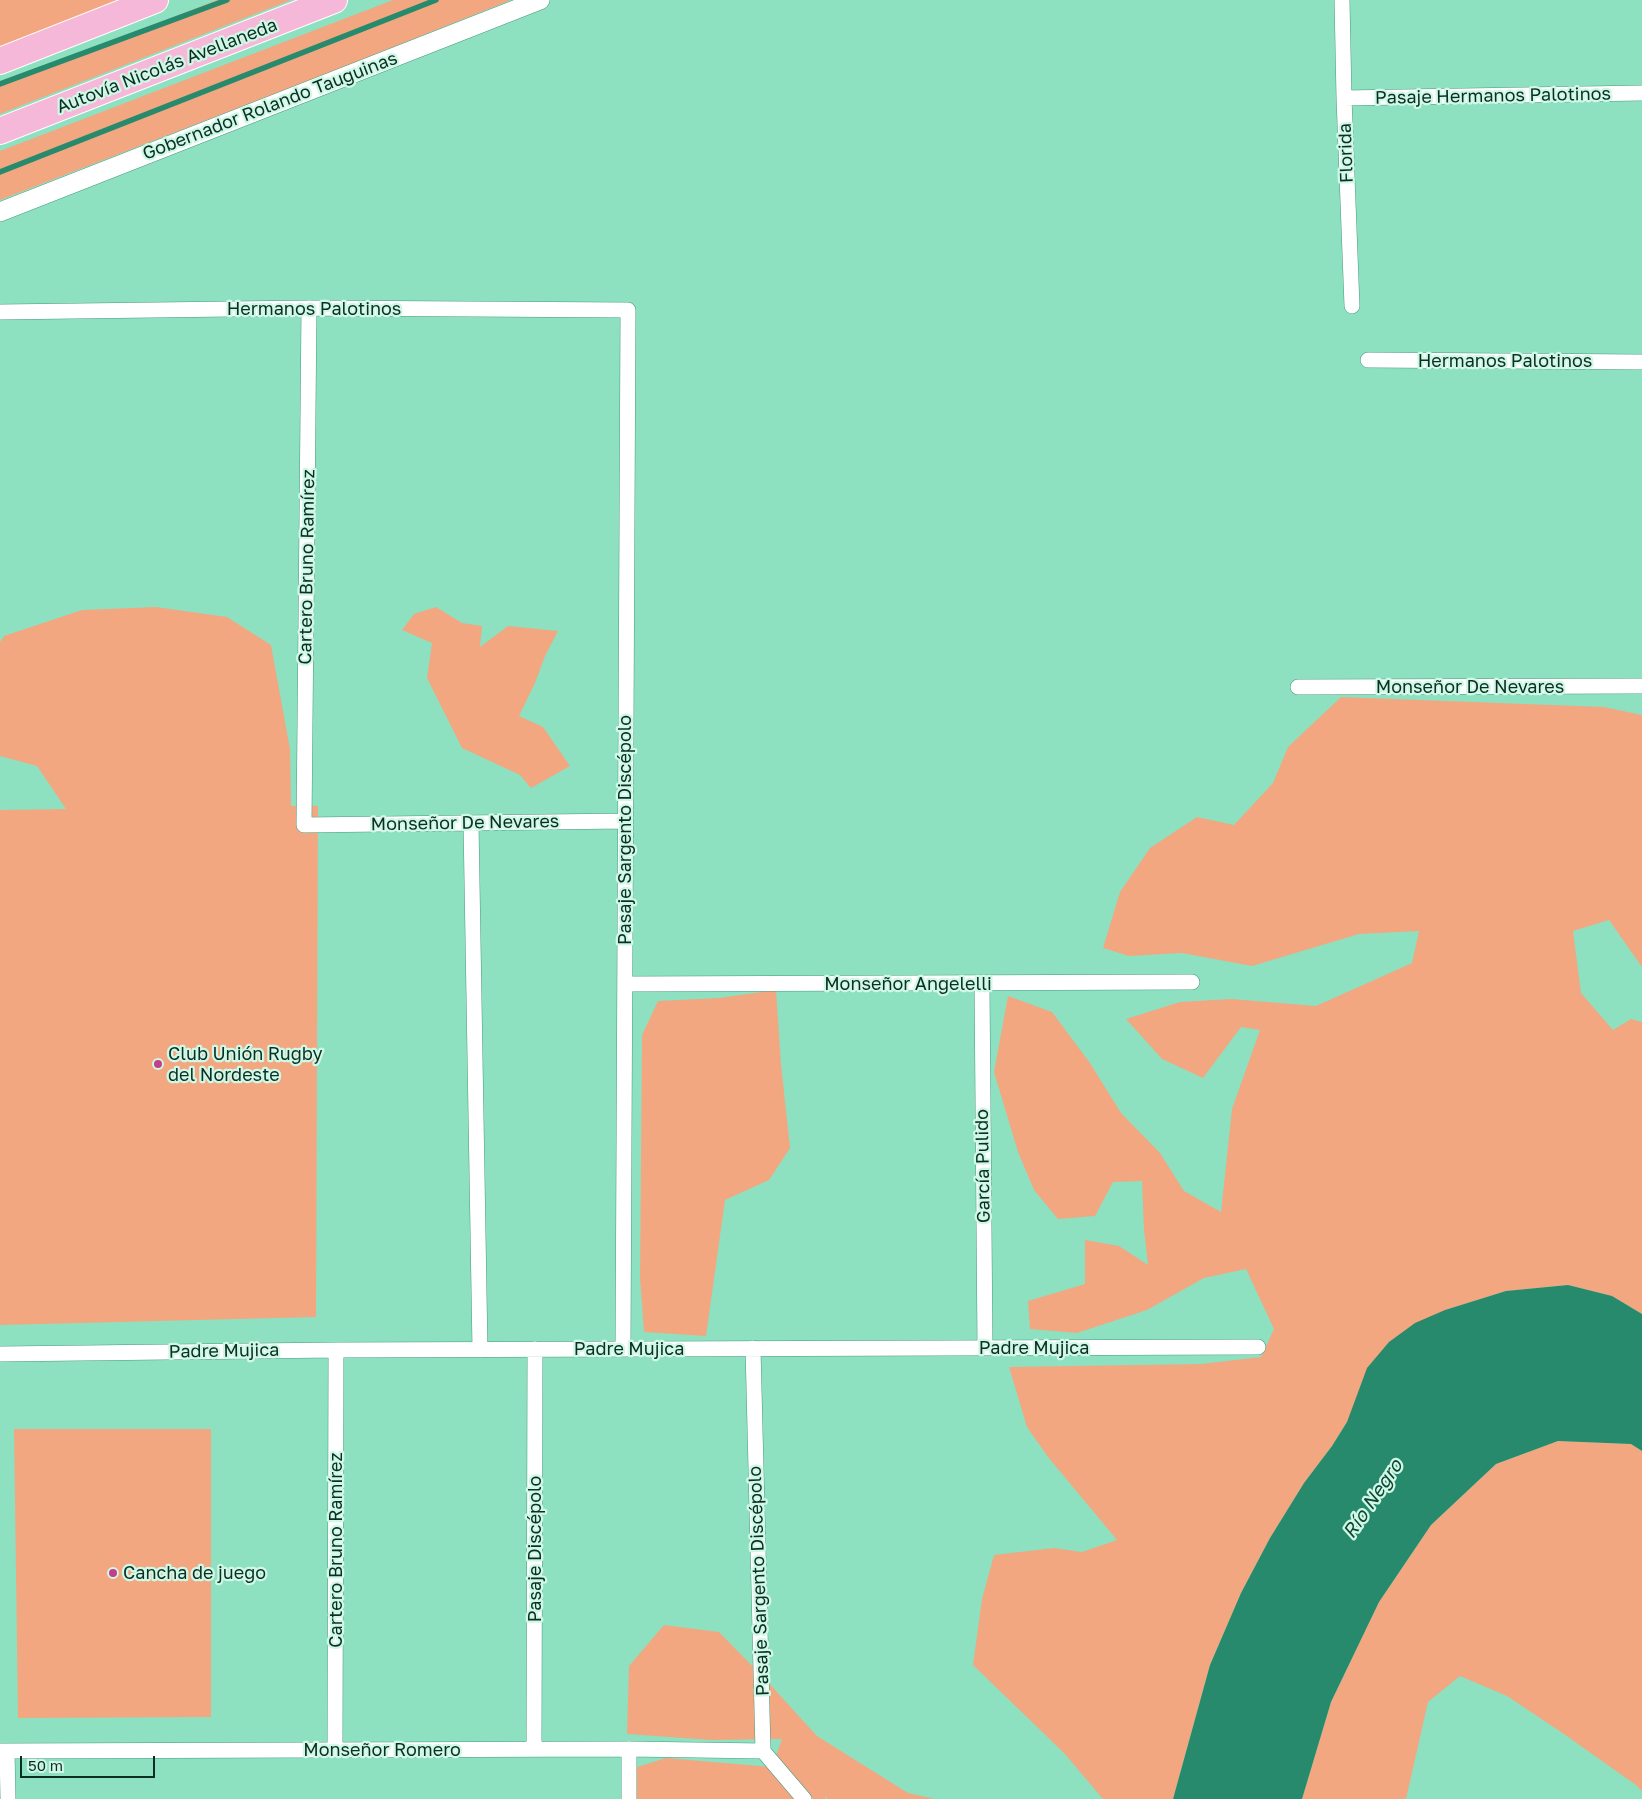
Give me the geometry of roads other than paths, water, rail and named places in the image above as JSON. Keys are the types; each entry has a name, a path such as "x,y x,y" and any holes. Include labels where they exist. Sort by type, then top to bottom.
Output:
{"highway":[{"path":"0,61 155,0"},
{"name":"Autovía Nicolás Avellaneda","path":"0,131 334,0"}],"street":[{"name":"Gobernador Rolando Tauguinas","path":"0,212 540,0"},
{"name":"Florida","path":"1342,0 1352,306"},
{"name":"Pasaje Hermanos Palotinos","path":"1344,98 1642,93"},
{"name":"Hermanos Palotinos","path":"0,312 309,308 628,310"},
{"name":"Cartero Bruno Ramírez","path":"304,825 309,308"},
{"name":"Pasaje Sargento Discépolo","path":"623,1349 628,310"},
{"name":"Hermanos Palotinos","path":"1368,360 1642,362"},
{"name":"Monseñor De Nevares","path":"1298,687 1642,686"},
{"name":"Monseñor De Nevares","path":"304,825 625,821"},
{"path":"471,823 480,1350"},
{"name":"Monseñor Angelelli","path":"625,984 1192,982"},
{"name":"García Pulido","path":"982,984 985,1348"},
{"name":"Padre Mujica","path":"0,1354 336,1350 1258,1347"},
{"name":"Pasaje Sargento Discépolo","path":"753,1348 764,1751"},
{"name":"Pasaje Discépolo","path":"534,1749 535,1349"},
{"name":"Cartero Bruno Ramírez","path":"335,1750 336,1350"},
{"path":"629,1749 629,1799"},
{"name":"Monseñor Romero","path":"4,1751 629,1749 764,1751"},
{"path":"4,1751 8,1799"},
{"path":"764,1751 804,1799"}],"water":[{"name":"Río Negro","path":"1568,1285 1612,1296 1642,1314 1642,1451 1631,1444 1558,1441 1496,1464 1431,1525 1379,1602 1331,1702 1302,1799 1173,1799 1210,1665 1241,1593 1270,1538 1304,1483 1332,1446 1347,1422 1367,1368 1389,1342 1415,1323 1445,1310 1506,1291"}],"waterway":[{"path":"0,84 227,0"},
{"path":"0,172 436,0"}],"place":[{"name":"Club Unión Rugby del Nordeste","path":"158,1064"},
{"name":"Cancha de juego","path":"113,1573"}]}
